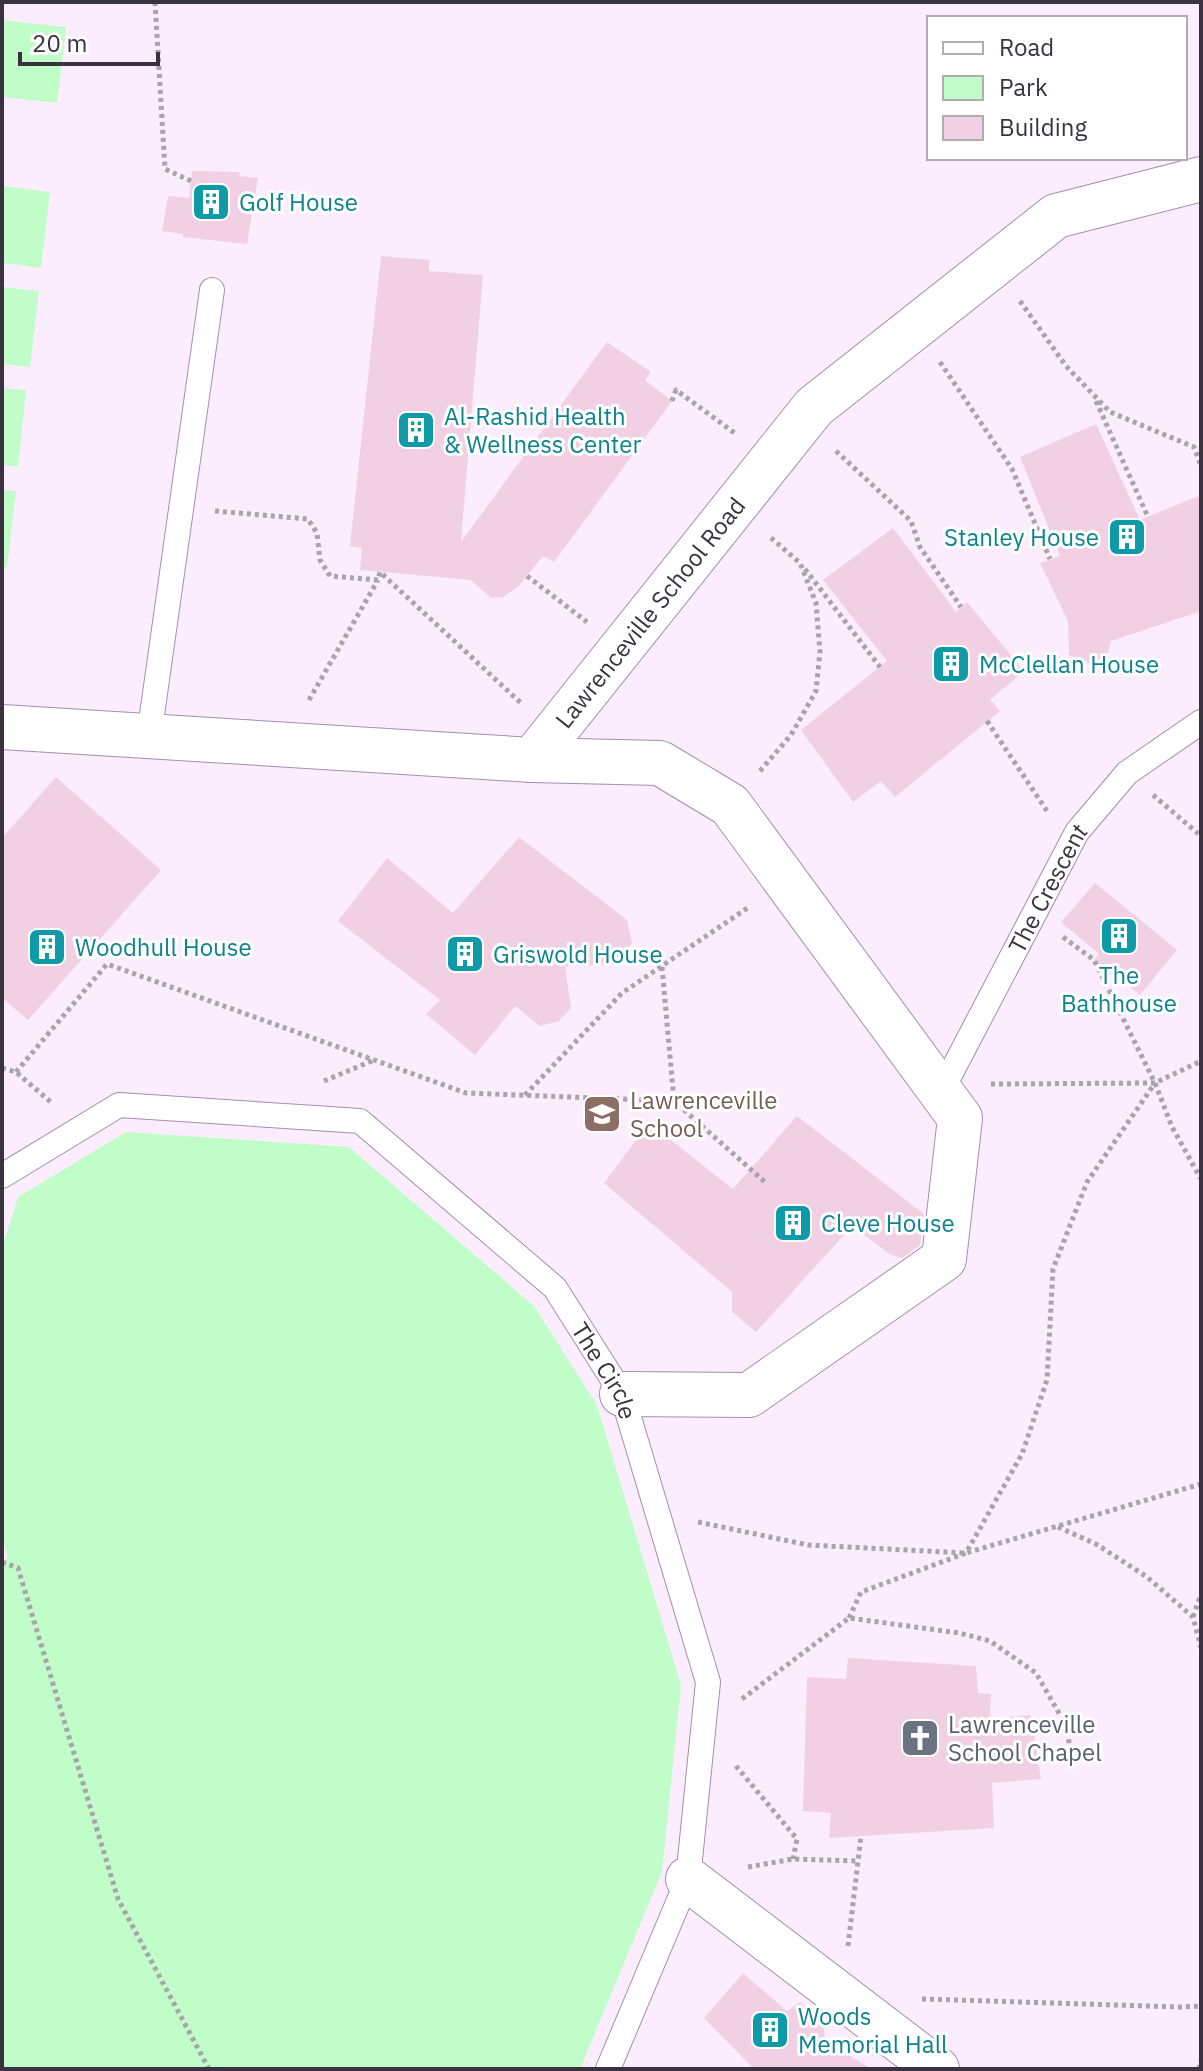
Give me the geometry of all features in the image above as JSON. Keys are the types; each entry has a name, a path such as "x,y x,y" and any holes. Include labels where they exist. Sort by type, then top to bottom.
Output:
{"street":[{"name":"Lawrenceville School Road","path":"543,747 814,407 1058,215 1201,179"},
{"path":"2,727 283,745 543,747 660,763 730,805 960,1118 944,1259 749,1395 622,1394"},
{"path":"688,1879 937,2069"}],"lane":[{"path":"149,736 212,290"},
{"name":"The Crescent","path":"941,1092 1077,832 1127,773 1201,722"},
{"name":"The Circle","path":"2,1176 119,1105 360,1121 555,1288 622,1394 708,1682 688,1879 608,2069"}],"path":[{"path":"155,2 165,169 191,181"},
{"path":"995,264 1066,366 1110,412 1194,447 1201,466"},
{"path":"916,327 1012,469 1050,559"},
{"path":"672,401 676,390 772,461"},
{"path":"1094,395 1148,517"},
{"path":"803,421 911,521 920,547 961,607"},
{"path":"735,507 800,563 880,667"},
{"path":"182,508 308,519 317,533 320,560 330,576 378,580"},
{"path":"730,805 791,735 816,691 820,652 816,603 800,563"},
{"path":"283,745 380,572 543,747"},
{"path":"527,576 622,648"},
{"path":"987,721 1051,817 1077,832"},
{"path":"1127,773 1201,836"},
{"path":"524,1095 622,993 786,881"},
{"path":"1033,916 1094,960 1155,1083 1172,1127 1201,1179"},
{"path":"16,1072 107,964 466,1093 674,1101 766,1183"},
{"path":"662,966 674,1101"},
{"path":"941,1092 990,1084 1155,1083 1201,1061"},
{"path":"2,1068 16,1072 81,1129"},
{"path":"966,1553 1022,1454 1047,1380 1053,1269 1087,1182 1155,1083"},
{"path":"793,1859 797,1839 704,1727 849,1618 861,1592 966,1553 1201,1484"},
{"path":"658,1513 808,1545 966,1553"},
{"path":"1057,1526 1096,1544 1147,1577 1193,1617"},
{"path":"2,1562 18,1568 118,1899 209,2069"},
{"path":"1201,1594 1193,1617 1201,1648"},
{"path":"849,1618 959,1633 990,1641 1036,1673 1068,1729 1070,1759 1037,1756"},
{"path":"842,1996 861,1836"},
{"path":"688,1879 793,1859 858,1861"},
{"path":"919,1998 1201,2006"},
{"path":"1199,2069 1201,2060"}],"shaded area":[{"name":"Lawrenceville School","path":"2,2 1201,2 1201,2069 2,2069"}],"green space":[{"path":"2,20 66,27 57,103 2,97"},
{"path":"2,186 50,192 41,268 2,263"},
{"path":"2,287 39,291 30,367 2,364"},
{"path":"2,388 26,390 18,467 2,465"},
{"path":"2,490 16,491 7,567 2,567"},
{"path":"126,1132 349,1147 534,1306 597,1405 681,1685 662,1872 580,2069 2,2069 2,1568 8,1556 2,1539 2,1250 18,1197"}],"building":[{"name":"Golf House","path":"192,171 240,172 239,176 258,178 247,244 183,237 183,234 162,231 168,196 189,198"},
{"name":"Al-Rashid Health & Wellness Center","path":"381,256 429,260 429,271 483,275 461,542 607,342 651,372 645,380 672,401 554,562 543,556 518,587 503,597 491,598 471,580 360,570 362,548 350,546"},
{"name":"Stanley House","path":"1096,424 1140,520 1201,495 1201,611 1111,641 1107,656 1090,663 1069,655 1068,621 1040,563 1060,556 1020,457"},
{"name":"McClellan House","path":"893,528 956,612 967,602 1024,671 990,700 1000,711 895,797 881,781 853,802 801,730 887,661 823,580"},
{"name":"Woodhull House","path":"56,777 161,870 28,1020 2,998 2,838"},
{"name":"Griswold House","path":"519,837 627,920 632,943 616,965 565,966 571,1008 559,1021 540,1026 515,1006 475,1055 426,1014 440,1000 338,921 387,858 453,913"},
{"name":"The Bathhouse","path":"1095,883 1177,950 1140,995 1094,960 1099,954 1061,922"},
{"name":"Cleve House","path":"797,1116 924,1214 920,1245 902,1258 891,1255 852,1226 756,1332 732,1312 732,1292 604,1183 649,1123 733,1189"},
{"name":"Lawrenceville School Chapel","path":"848,1658 976,1666 978,1693 991,1694 990,1719 1031,1715 1041,1779 992,1783 994,1828 829,1838 831,1813 803,1811 807,1677 846,1679"},
{"name":"Woods Memorial Hall","path":"743,1973 787,2011 800,2002 823,2021 825,2040 871,2069 754,2069 704,2018"}],"place":[{"name":"Golf House","path":"211,202"},
{"name":"Al-Rashid Health & Wellness Center","path":"416,430"},
{"name":"Stanley House","path":"1127,537"},
{"name":"McClellan House","path":"951,664"},
{"name":"The Bathhouse","path":"1119,936"},
{"name":"Woodhull House","path":"47,947"},
{"name":"Griswold House","path":"465,954"},
{"name":"Lawrenceville School","path":"602,1114"},
{"name":"Cleve House","path":"793,1223"},
{"name":"Lawrenceville School Chapel","path":"920,1738"},
{"name":"Woods Memorial Hall","path":"770,2030"}]}
